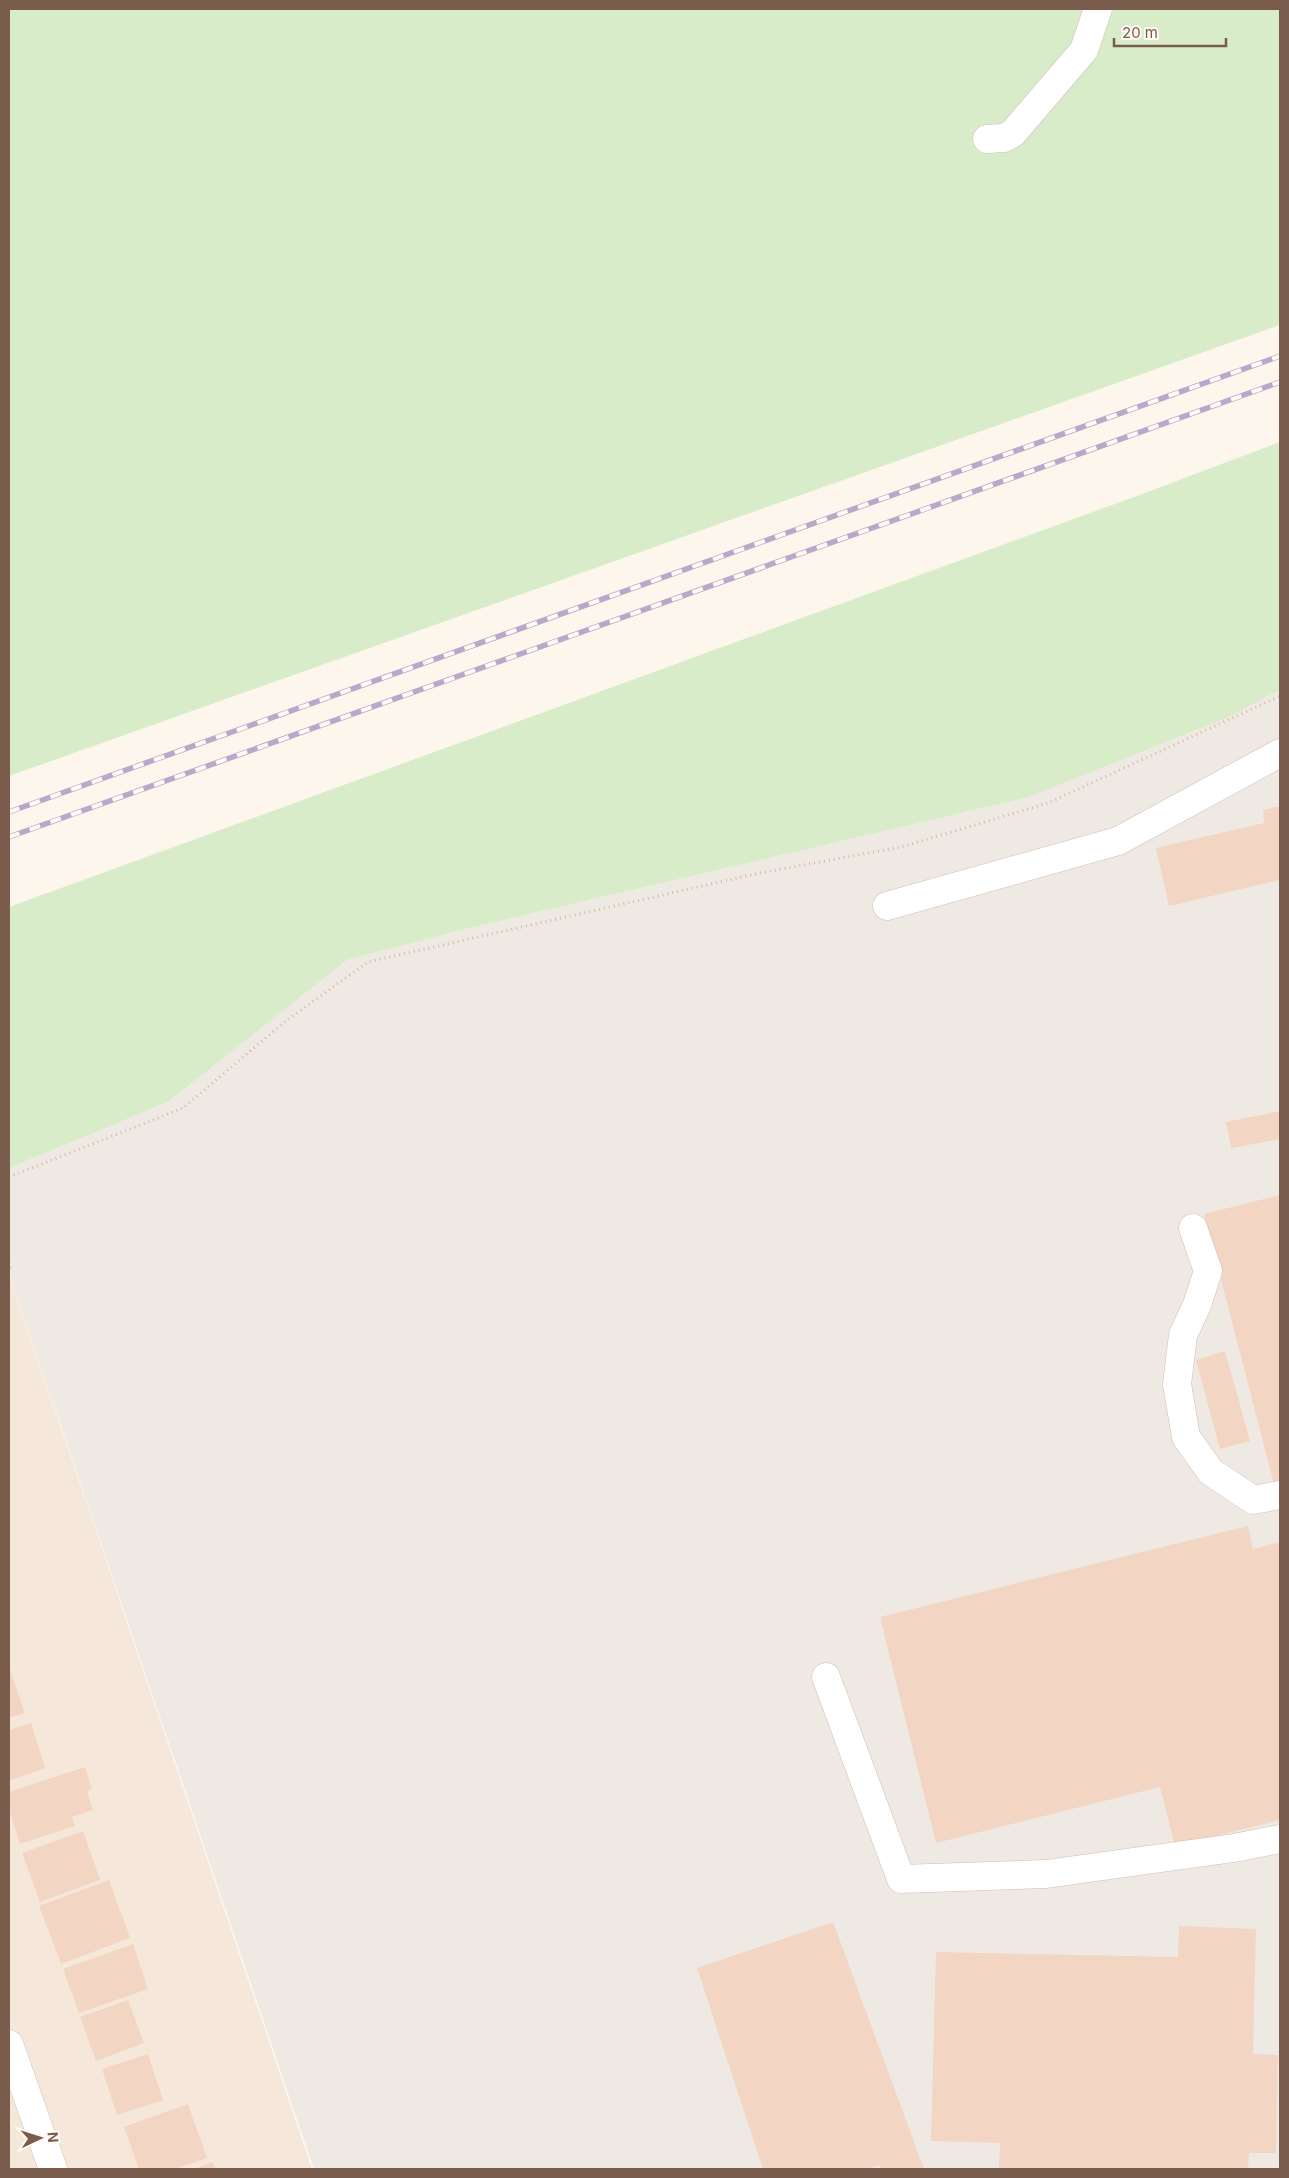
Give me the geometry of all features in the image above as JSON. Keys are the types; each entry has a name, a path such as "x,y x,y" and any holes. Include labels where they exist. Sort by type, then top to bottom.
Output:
{"street":[{"path":"987,139 1004,138 1013,133 1077,60 1089,38 1098,9"},
{"path":"887,906 1118,841 1280,754"},
{"path":"1193,1228 1208,1271 1197,1305 1183,1335 1177,1384 1186,1437 1210,1472 1253,1500 1280,1495"},
{"path":"826,1677 901,1879 1046,1874 1224,1849 1280,1839"},
{"path":"9,2044 53,2169"}],"path":[{"path":"9,1177 183,1108 288,1020 368,962 755,874 901,847 1048,803 1280,696"},
{"path":"9,1262 9,1270"}],"shaded area":[{"path":"1280,690 1280,2169 314,2169 9,1273 9,1168 168,1102 347,960 470,928 1026,798 1227,718"},
{"path":"9,1274 312,2169 9,2169"}],"green space":[{"path":"9,9 1280,9 1280,325 9,776"},
{"path":"1280,442 1280,690 1227,718 1026,798 470,928 347,960 168,1102 9,1168 9,907"}],"building":[{"path":"1280,806 1280,880 1169,906 1156,848 1264,823 1263,810"},
{"path":"1280,1111 1280,1139 1231,1148 1226,1122"},
{"path":"1280,1195 1280,1487 1275,1488 1204,1214"},
{"path":"1225,1351 1250,1441 1220,1449 1196,1360"},
{"path":"1248,1526 1253,1549 1280,1542 1280,1820 1175,1846 1160,1787 936,1843 880,1617"},
{"path":"9,1667 25,1713 9,1718"},
{"path":"31,1723 45,1768 9,1781 9,1730"},
{"path":"85,1767 92,1789 87,1791 93,1810 72,1817 75,1826 20,1844 9,1809 9,1792"},
{"path":"83,1831 100,1880 40,1902 22,1853"},
{"path":"109,1880 130,1938 61,1964 39,1906"},
{"path":"833,1922 924,2169 881,2169 880,2165 867,2169 763,2169 697,1968"},
{"path":"1179,1926 1256,1929 1253,2054 1278,2055 1276,2153 1249,2153 1248,2169 999,2169 1000,2143 931,2141 936,1952 1178,1957"},
{"path":"133,1944 148,1989 79,2013 63,1969"},
{"path":"128,2000 144,2043 96,2061 80,2017"},
{"path":"148,2054 163,2100 117,2115 102,2069"},
{"path":"188,2104 207,2158 175,2169 139,2169 124,2127"},
{"path":"213,2162 215,2169 194,2169"}],"railway":[{"path":"9,812 1280,356"},
{"path":"9,837 1280,382"}]}
